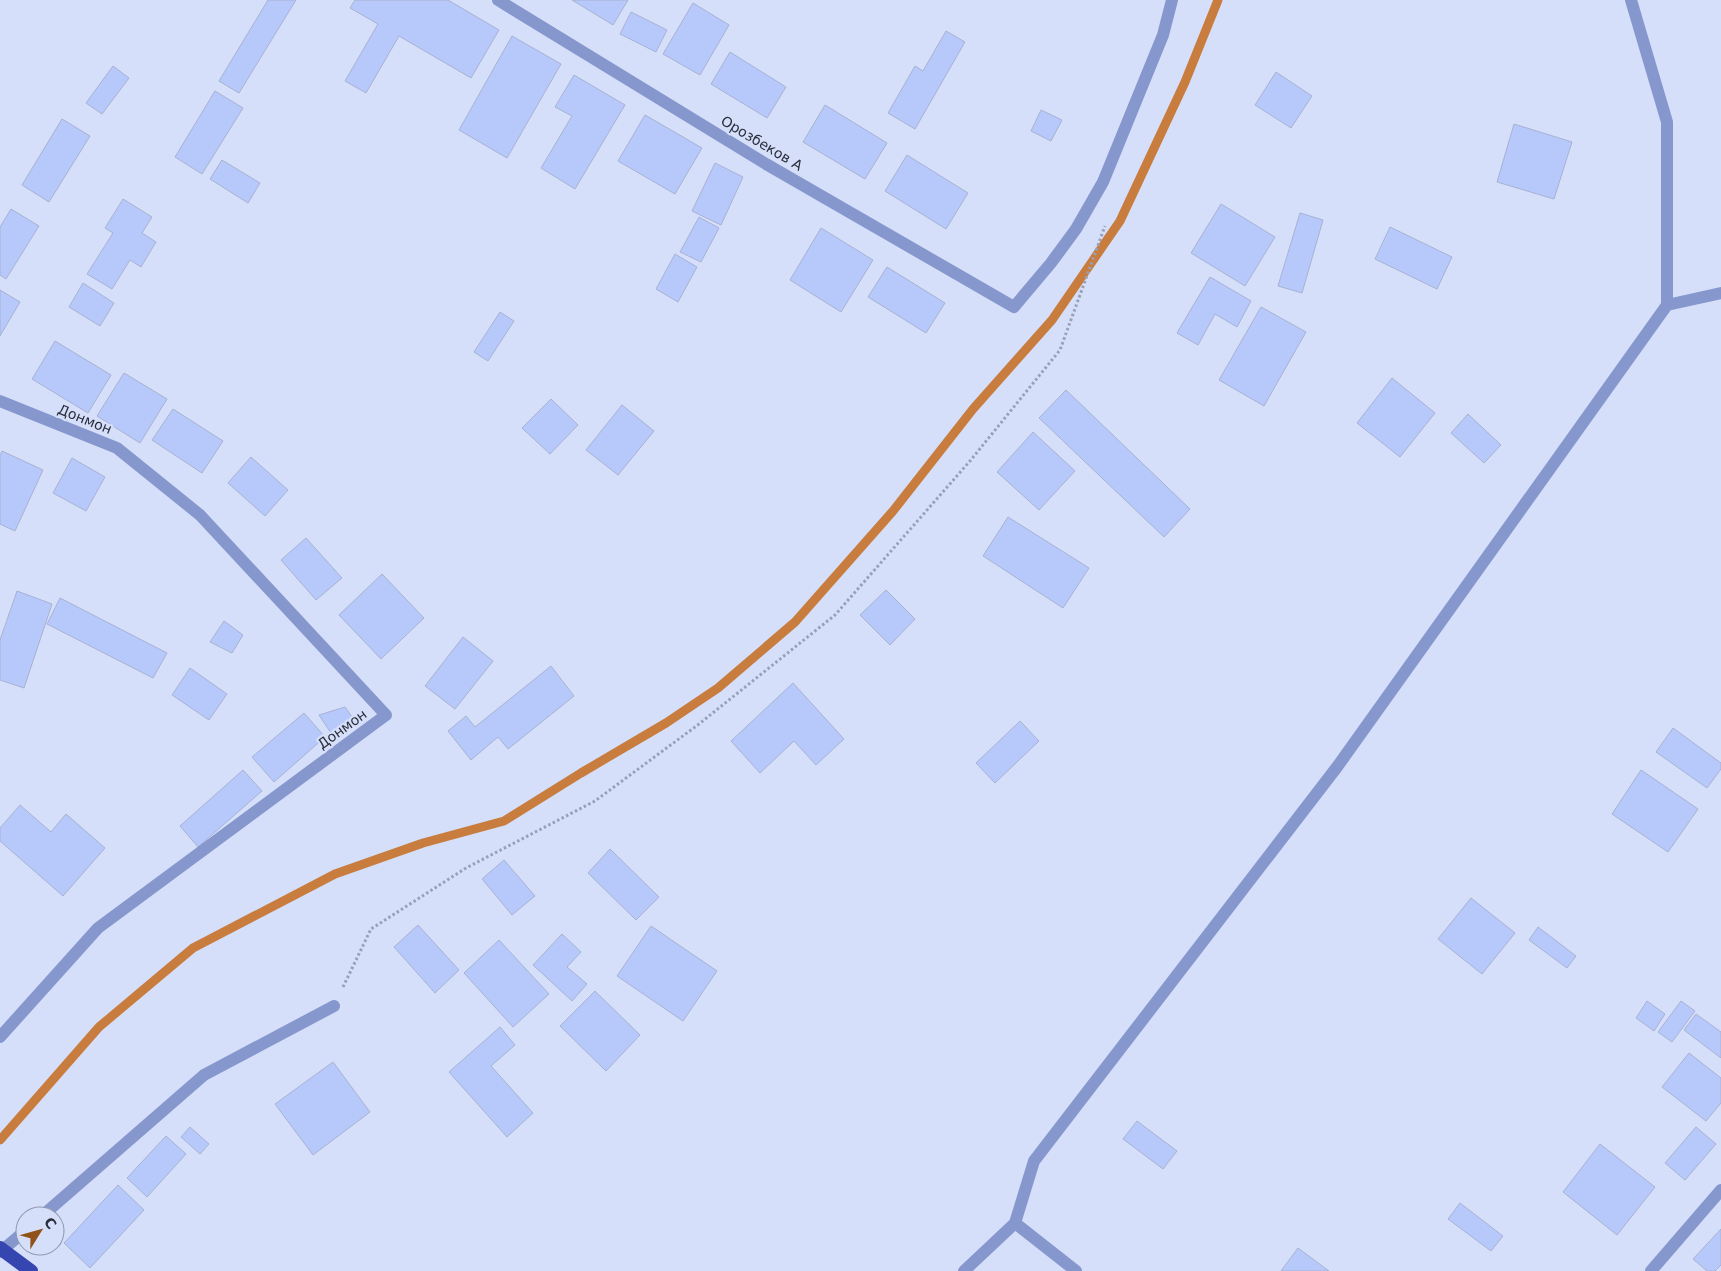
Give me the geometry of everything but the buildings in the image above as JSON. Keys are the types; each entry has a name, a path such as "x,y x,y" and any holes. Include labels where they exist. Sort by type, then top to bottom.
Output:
{"highway":[{"path":"1,1250 31,1271"}],"street":[{"name":"Орозбеков А","path":"498,0 766,164 1014,307 1051,263 1076,229 1104,182 1163,34 1172,0"},
{"path":"964,1271 1015,1223 1034,1160 1337,767 1667,305 1667,122 1631,0"},
{"path":"1667,305 1721,293"},
{"name":"Донмон","path":"0,401 116,448 200,515 386,715 98,928 0,1036"},
{"path":"53,1206 204,1075 334,1006"},
{"path":"1651,1271 1721,1190"},
{"path":"1015,1223 1076,1271"},
{"path":"1,1250 15,1239"}],"path":[{"path":"334,1006 371,929 466,868 595,801 700,724 835,615 970,461 1060,350 1105,225"}],"waterway":[{"path":"0,1140 99,1027 193,948 335,874 423,843 504,821 666,723 718,688 795,622 893,511 973,409 1052,320 1120,221 1185,82 1218,0"}]}
